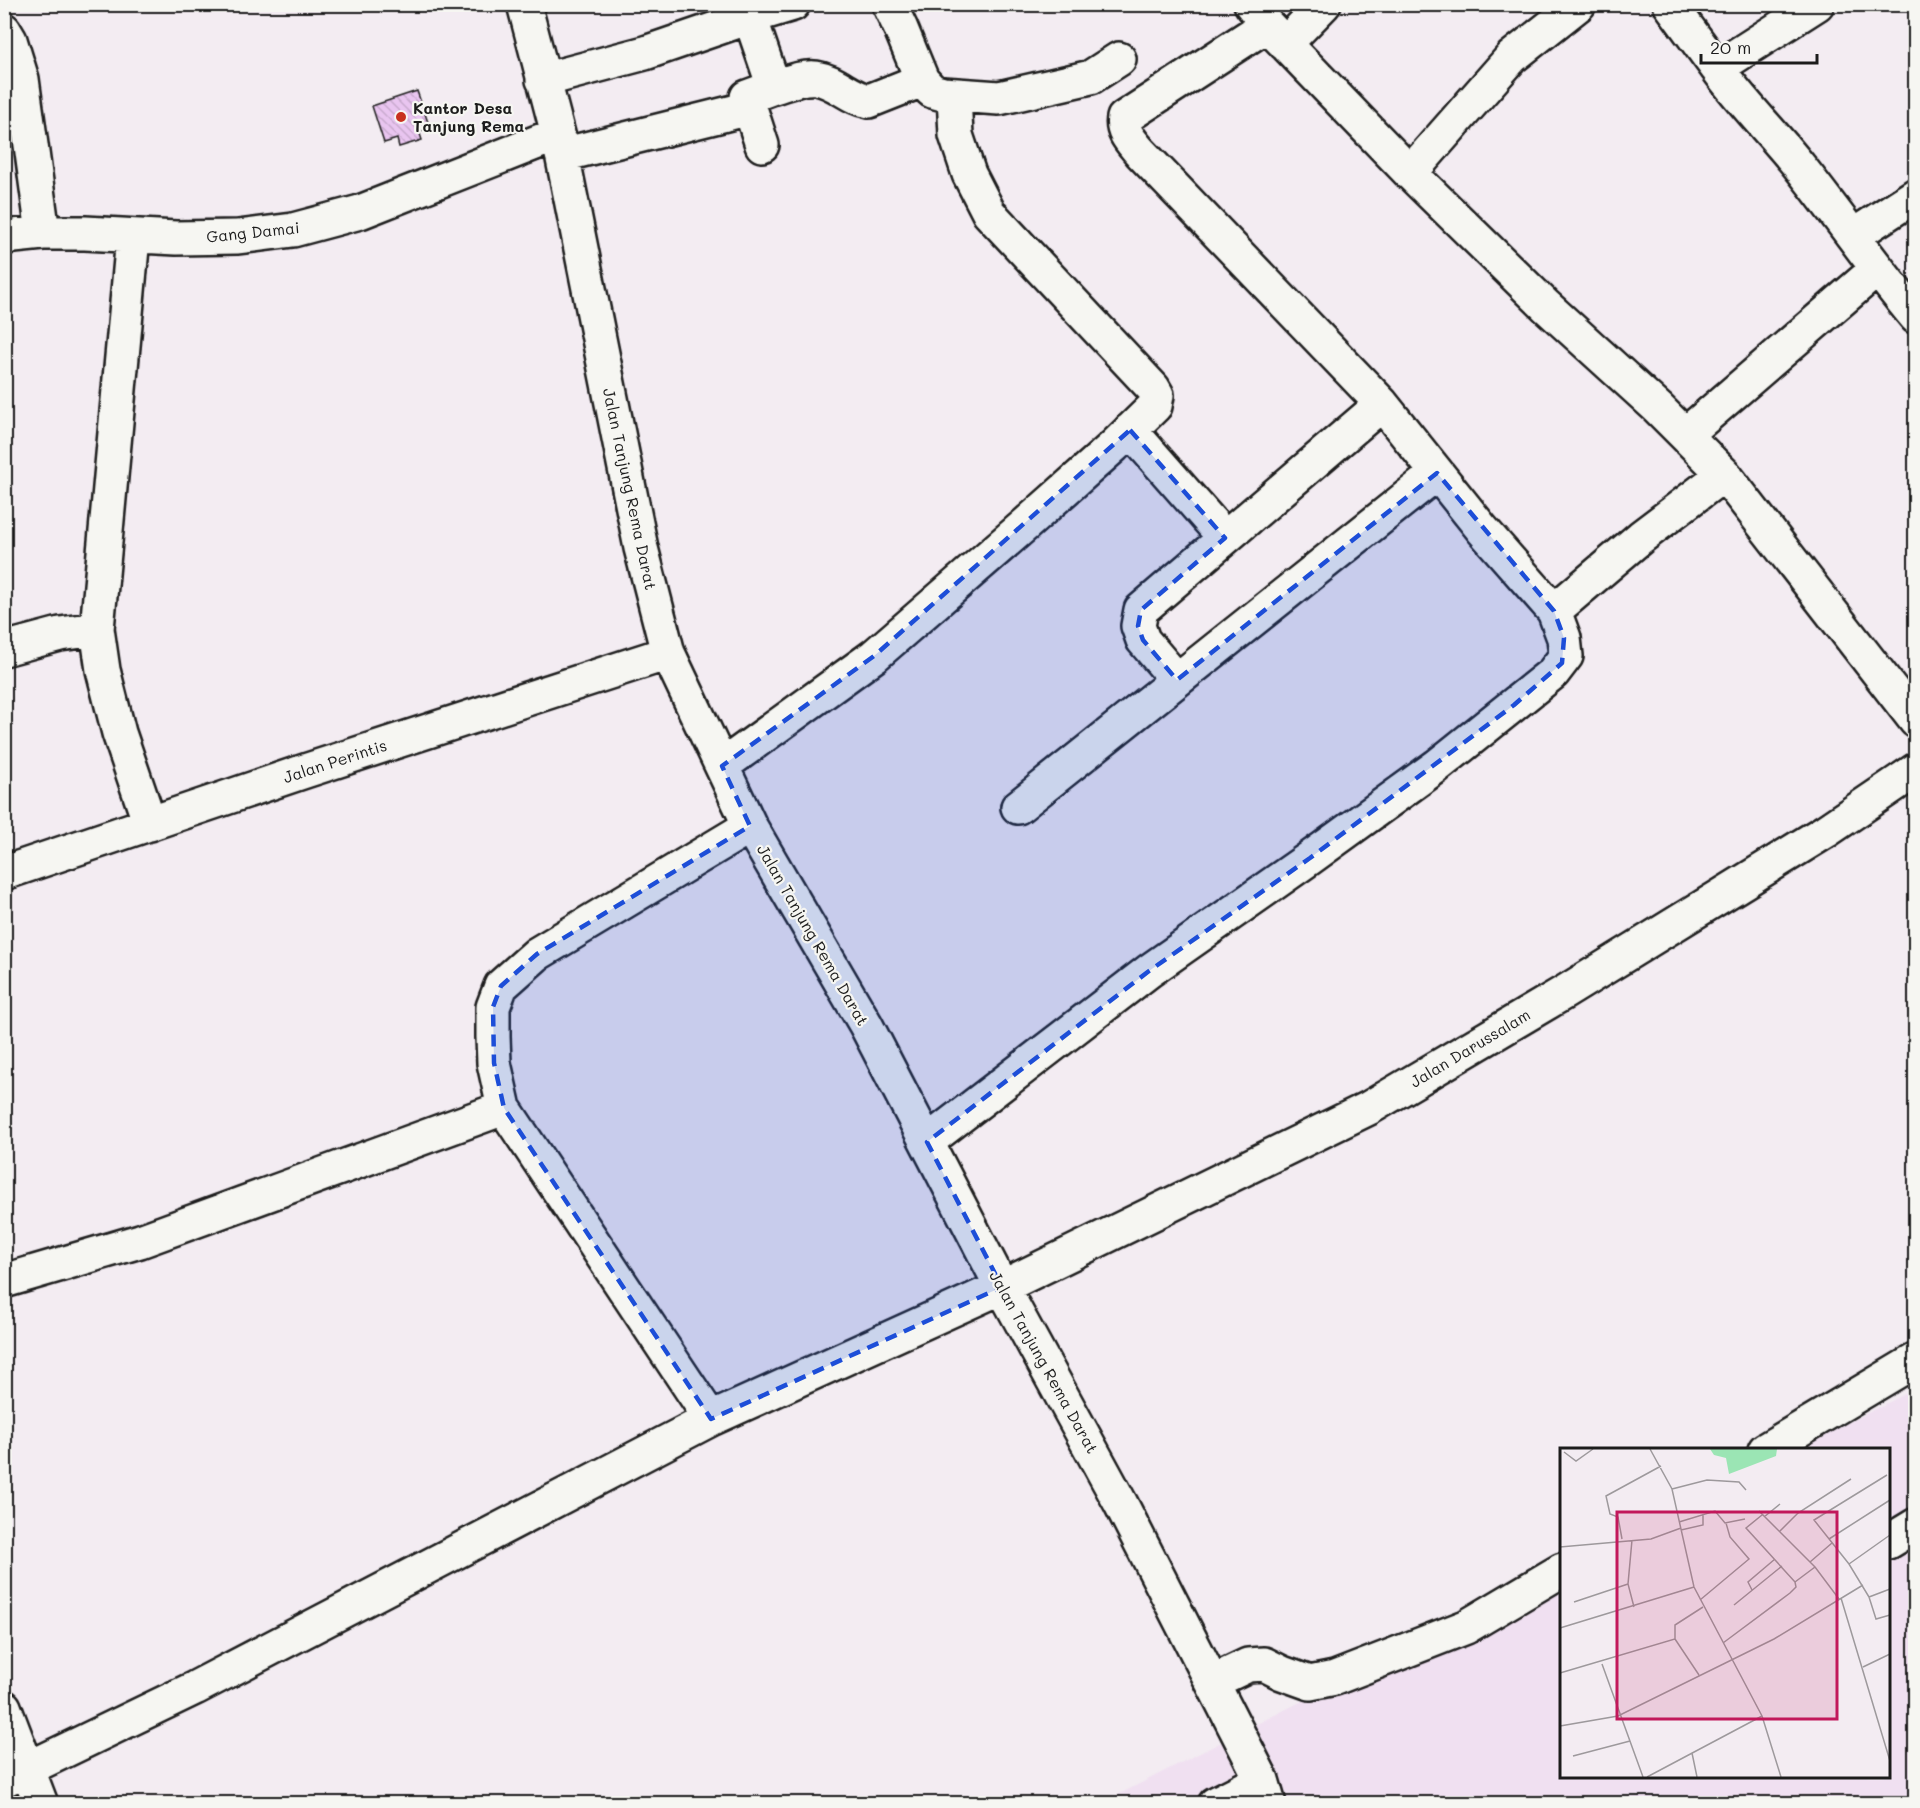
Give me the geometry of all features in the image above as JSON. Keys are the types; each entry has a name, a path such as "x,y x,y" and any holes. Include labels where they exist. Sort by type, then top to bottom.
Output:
{"street":[{"name":"Jalan Tanjung Rema Darat","path":"524,4 560,144 641,548 668,653 750,826 866,1025 1002,1287 1121,1504 1266,1792"},
{"path":"543,80 645,53 733,15 794,4"},
{"path":"889,4 921,80 932,91 954,96 999,98 1091,76 1119,59"},
{"path":"927,1142 1149,970 1311,858 1445,759 1553,673 1566,656 1564,638 1554,611 1482,529 1382,404 1140,152 1125,133 1124,118 1268,24 1324,4"},
{"path":"1410,173 1512,57 1579,4"},
{"path":"1670,4 1736,94 1799,165 1876,270 1916,317"},
{"path":"1717,68 1817,4"},
{"path":"733,15 774,87"},
{"path":"1268,24 1410,173 1546,306 1724,474 1916,721"},
{"path":"4,30 10,40 22,79 43,233"},
{"path":"762,145 747,97 774,87 815,78 862,100 869,101 921,80"},
{"path":"722,766 874,656 1052,502 1155,406 1157,395 1153,388 989,213 969,174 956,135 954,96"},
{"name":"Gang Damai","path":"4,237 43,233 85,233 133,237 238,237 293,230 360,212 560,144 750,108"},
{"path":"1853,236 1916,195"},
{"path":"133,237 97,629 103,670 116,723 150,824"},
{"path":"1685,435 1876,270"},
{"path":"1177,680 1143,640 1138,626 1141,610 1382,404"},
{"path":"1130,430 1225,538"},
{"path":"1018,807 1437,472"},
{"path":"1554,611 1641,537 1724,474"},
{"path":"4,649 60,634 97,629"},
{"name":"Jalan Perintis","path":"4,873 316,767 668,653"},
{"name":"Jalan Darussalam","path":"16,1774 195,1688 711,1419 1002,1287 1369,1108 1565,992 1806,843 1916,770"},
{"path":"711,1419 504,1108 494,1063 493,1007 501,986 537,954 750,826"},
{"path":"4,1281 140,1241 504,1108"},
{"path":"1767,1448 1916,1360"},
{"path":"1890,1541 1916,1525"},
{"path":"1212,1682 1248,1665 1264,1664 1310,1683 1335,1678 1466,1627 1560,1571"},
{"path":"4,1707 16,1774 41,1803"},
{"path":"1215,1803 1266,1792"}],"path":[{"path":"1912,985 1916,992"}],"highlighted area":[{"path":"1130,430 1225,538 1141,610 1138,626 1143,640 1177,680 1437,473 1554,611 1564,638 1562,663 1514,705 1310,858 1149,971 927,1142 1002,1287 711,1419 504,1108 494,1063 493,1007 501,986 537,954 750,826 722,766 874,656"}],"shaded area":[{"path":"1915,1389 1915,1803 1100,1804 1560,1570 1560,1778 1890,1778 1890,1448 1799,1448"}],"building":[{"name":"Kantor Desa Tanjung Rema","path":"417,91 430,128 419,131 422,140 399,147 397,139 384,143 372,106"}],"place":[{"name":"Kantor Desa Tanjung Rema","path":"401,117"}]}
